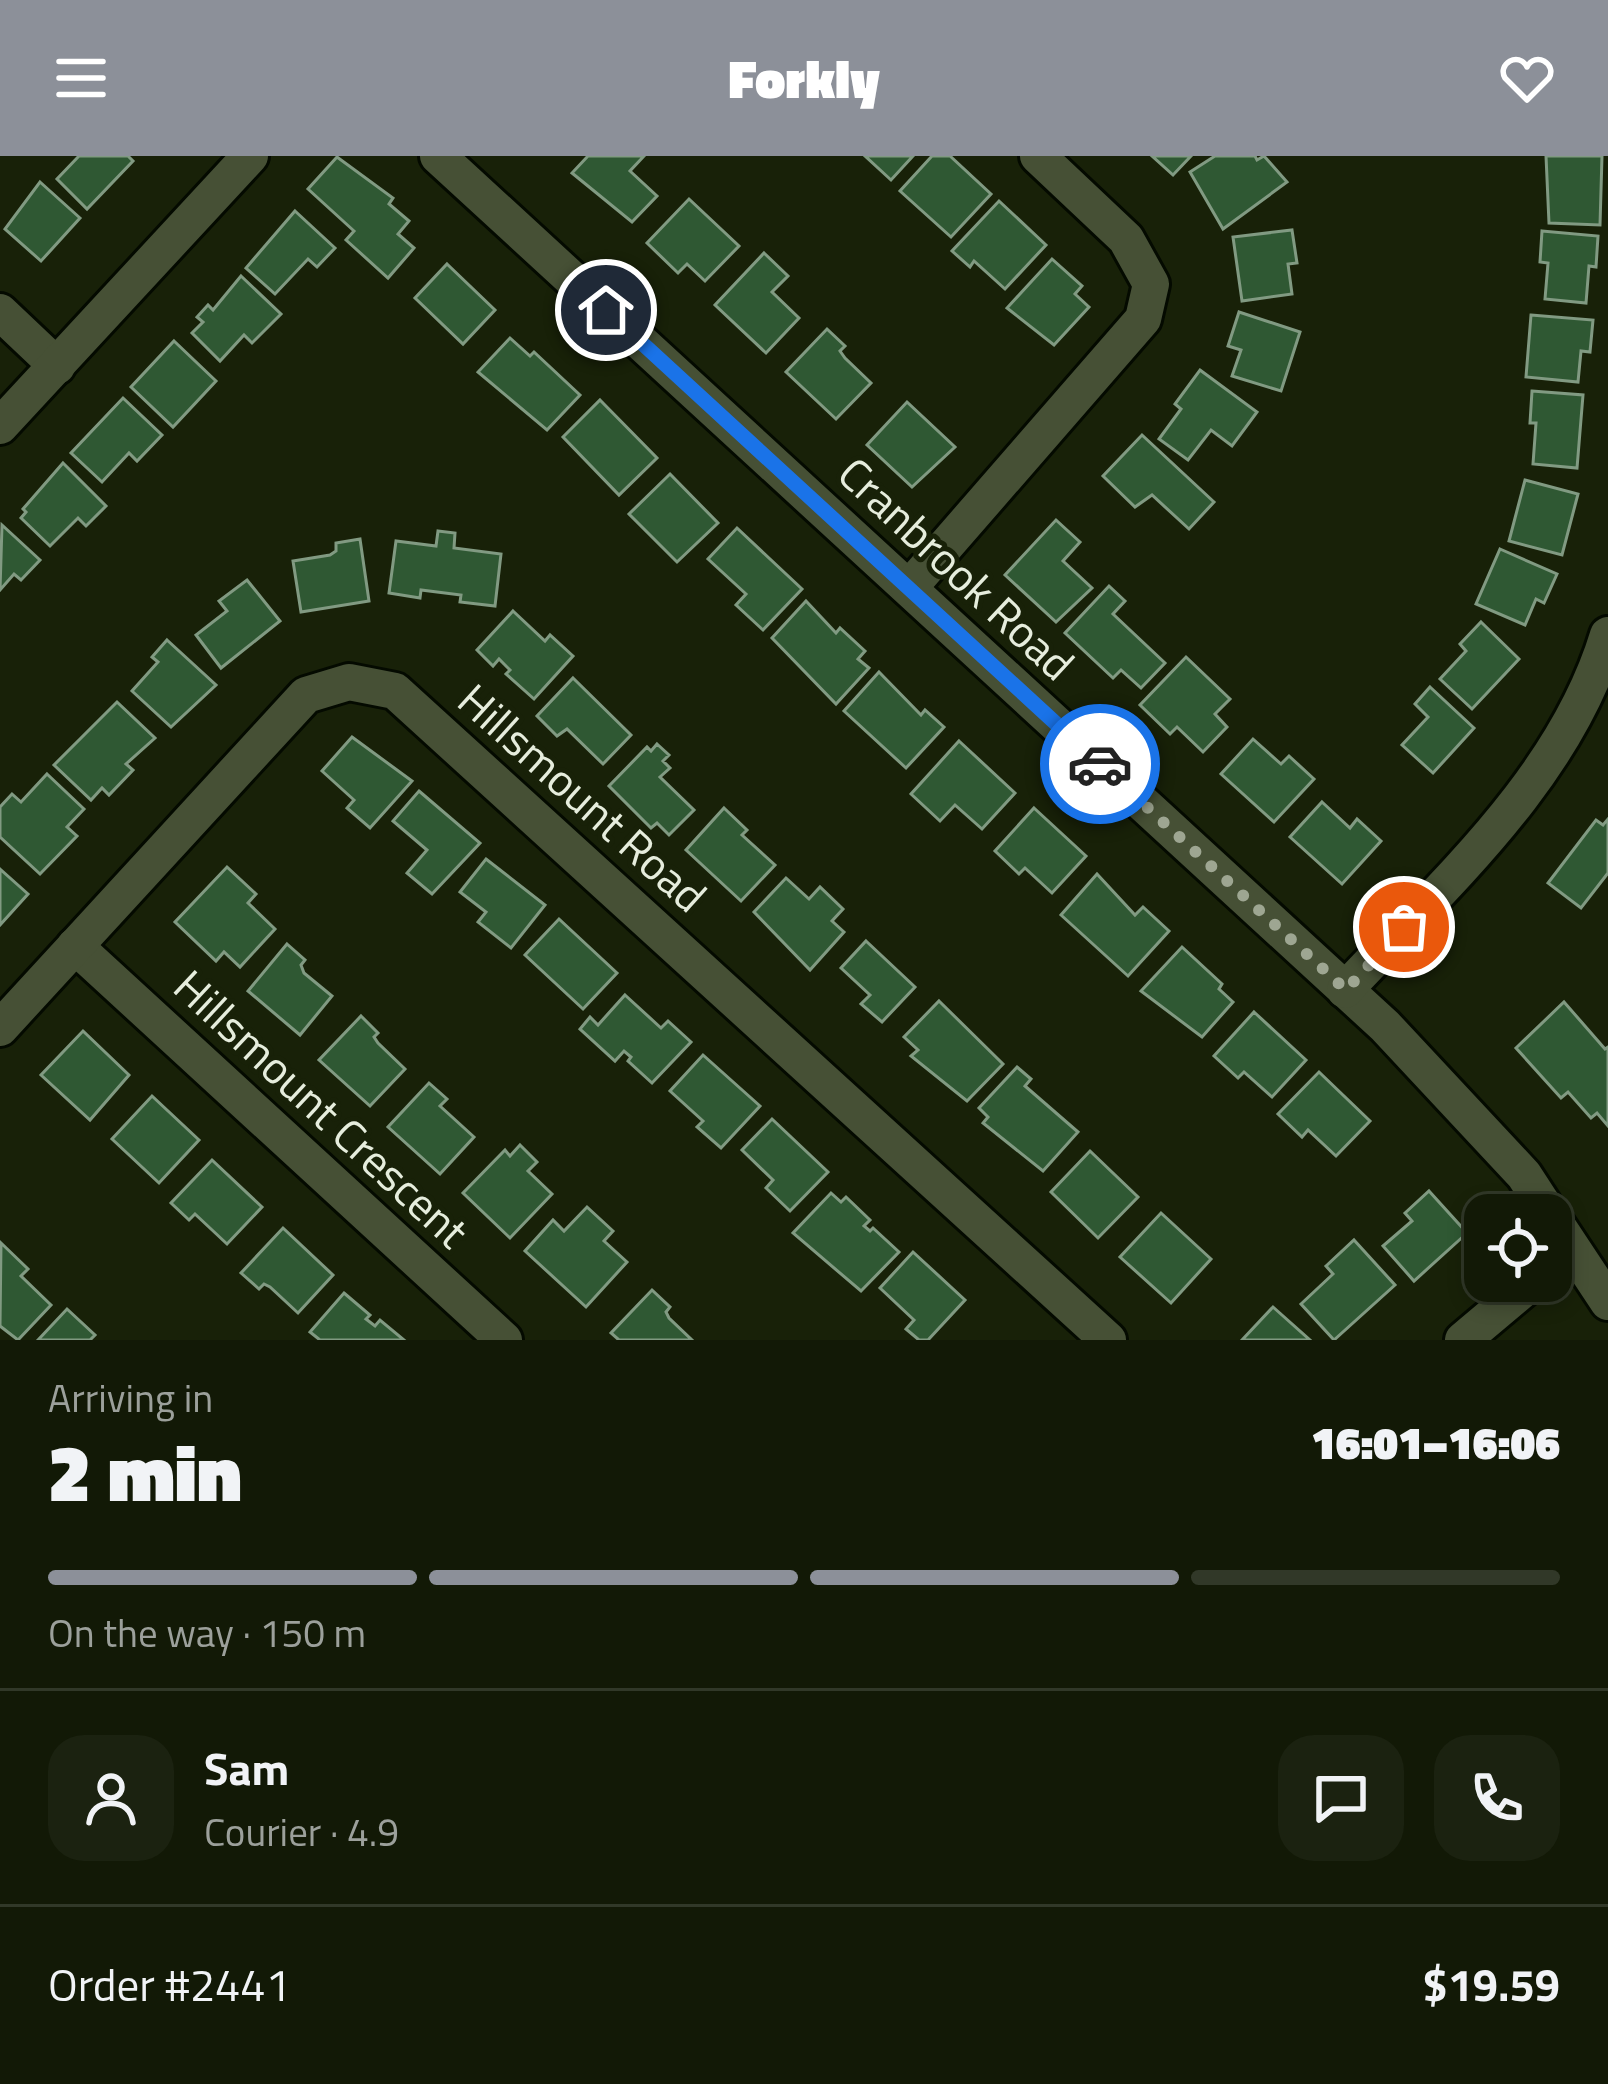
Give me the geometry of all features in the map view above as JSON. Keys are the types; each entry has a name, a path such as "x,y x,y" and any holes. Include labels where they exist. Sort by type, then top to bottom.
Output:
{"street":[{"path":"0,426 250,156"},
{"name":"Cranbrook Road","path":"438,156 1346,990 1524,1175 1537,1194"},
{"path":"909,589 1143,320 1150,284 1126,239 1038,156"},
{"path":"0,312 57,366"},
{"path":"1346,990 1510,812 1563,735 1594,707 1608,635"},
{"name":"Hillsmount Road","path":"0,1028 306,695 349,682 395,691 1108,1340"},
{"name":"Hillsmount Crescent","path":"75,946 504,1340"},
{"name":"Cranbrook Road","path":"1572,1267 1608,1302"},
{"path":"1463,1340 1508,1302"}],"building":[{"path":"79,156 128,156 133,161 87,209 57,179"},
{"path":"588,156 644,156 630,171 657,196 632,222 572,173"},
{"path":"865,156 913,156 891,180"},
{"path":"932,156 950,156 991,194 951,237 900,191"},
{"path":"1152,156 1191,156 1173,175"},
{"path":"1215,156 1255,156 1257,160 1264,156 1287,182 1223,229 1190,172"},
{"path":"1546,156 1602,156 1600,225 1549,223"},
{"path":"337,157 393,198 389,204 409,221 398,234 414,248 388,278 346,240 354,231 308,189"},
{"path":"40,182 80,218 41,261 5,229"},
{"path":"689,199 739,246 705,281 687,264 678,273 647,243"},
{"path":"999,201 1046,245 1005,289 974,261 970,267 952,251"},
{"path":"295,211 335,248 317,267 308,259 275,294 246,268"},
{"path":"1292,230 1297,263 1288,264 1292,294 1242,301 1233,237"},
{"path":"1542,231 1598,236 1586,303 1545,299 1548,263 1540,262"},
{"path":"764,253 788,276 772,292 799,318 766,353 715,305"},
{"path":"1052,259 1082,286 1075,294 1089,307 1054,345 1007,308"},
{"path":"447,264 495,310 463,344 415,298"},
{"path":"241,276 281,314 252,343 244,335 220,361 192,333 203,322 197,317 208,305 213,310"},
{"path":"1239,312 1300,332 1281,391 1232,376 1241,350 1228,346"},
{"path":"1531,315 1593,320 1590,352 1581,351 1578,382 1526,377"},
{"path":"827,329 845,346 840,351 845,358 871,383 836,419 786,372"},
{"path":"510,338 530,356 534,352 580,395 547,430 478,372"},
{"path":"174,341 216,381 173,427 131,387"},
{"path":"1200,370 1257,412 1232,446 1211,430 1188,460 1159,439 1181,409 1175,404"},
{"path":"1532,391 1583,395 1577,468 1533,464"},
{"path":"123,398 162,435 137,461 129,453 102,482 71,453"},
{"path":"600,400 657,458 619,495 563,437"},
{"path":"907,402 955,447 912,487 867,445"},
{"path":"1142,435 1214,502 1189,529 1152,495 1135,507 1103,476"},
{"path":"63,463 106,506 86,526 78,518 50,546 21,518 23,509"},
{"path":"670,474 718,523 677,562 629,514"},
{"path":"1525,480 1578,494 1562,555 1509,541"},
{"path":"1056,520 1080,542 1063,561 1092,588 1056,622 1005,575"},
{"path":"2,525 40,560 21,580 14,574 0,590"},
{"path":"737,528 802,589 763,630 736,605 746,594 708,559"},
{"path":"438,531 455,533 454,548 501,554 495,606 421,590 420,598 389,593 396,541 436,546"},
{"path":"360,539 369,601 301,612 293,561 330,555 336,543"},
{"path":"1500,549 1557,574 1544,603 1536,599 1525,625 1476,604"},
{"path":"247,580 280,621 221,668 196,635 227,611 219,601"},
{"path":"1109,586 1125,601 1113,614 1165,663 1141,688 1121,670 1113,678 1065,633"},
{"path":"806,601 836,633 840,628 865,651 858,659 869,668 836,704 772,638"},
{"path":"513,611 545,641 550,635 573,656 534,699 506,674 510,670 499,659 493,666 477,650"},
{"path":"1481,622 1519,659 1472,709 1440,679 1466,651 1460,644"},
{"path":"167,640 216,685 171,727 132,691 158,662 152,657"},
{"path":"1186,657 1230,699 1215,714 1227,727 1203,752 1177,727 1170,734 1140,705"},
{"path":"879,672 921,715 925,710 944,727 906,768 844,711"},
{"path":"573,678 631,735 603,764 567,729 557,736 537,716"},
{"path":"1430,687 1474,728 1433,773 1402,745 1428,717 1415,704"},
{"path":"117,702 155,738 126,764 133,770 109,795 102,788 91,800 54,765"},
{"path":"352,737 412,781 370,828 347,808 354,800 322,771"},
{"path":"1253,739 1281,764 1289,756 1314,779 1274,822 1221,774"},
{"path":"959,741 1015,793 982,829 955,805 940,821 911,794"},
{"path":"657,744 669,755 663,761 670,768 660,777 694,810 669,835 657,823 651,828 609,786 647,747 651,751"},
{"path":"47,774 84,809 67,827 77,836 40,874 0,837 0,807 12,794 21,802"},
{"path":"419,791 480,843 432,894 407,873 427,850 393,821"},
{"path":"1322,802 1350,828 1357,819 1381,841 1342,884 1290,837"},
{"path":"724,808 747,830 742,835 775,865 741,901 686,850"},
{"path":"1034,808 1086,856 1052,893 1025,868 1019,874 995,851"},
{"path":"1608,819 1608,873 1581,908 1548,883 1596,820 1603,825"},
{"path":"486,859 545,905 511,948 478,922 486,912 460,892"},
{"path":"227,867 256,894 248,903 275,929 240,967 224,952 216,961 175,922"},
{"path":"0,869 28,894 0,925"},
{"path":"1097,874 1135,915 1143,907 1169,931 1128,976 1061,915"},
{"path":"786,878 809,899 820,887 843,909 832,921 844,932 810,970 754,912"},
{"path":"559,919 617,973 583,1009 525,955"},
{"path":"866,941 915,987 882,1022 861,1004 870,995 841,968"},
{"path":"287,944 305,960 301,965 304,973 332,996 300,1035 248,991"},
{"path":"1182,947 1222,984 1219,989 1233,1002 1202,1037 1141,991"},
{"path":"625,995 661,1028 668,1021 691,1042 652,1083 624,1051 615,1061 580,1029 590,1017 598,1025"},
{"path":"939,1001 1003,1064 967,1101 911,1056 918,1050 904,1037"},
{"path":"1564,1002 1608,1047 1608,1126 1597,1113 1591,1118 1568,1092 1561,1098 1516,1048"},
{"path":"1254,1012 1306,1060 1272,1097 1244,1072 1238,1078 1214,1056"},
{"path":"361,1016 378,1033 374,1037 378,1043 405,1069 370,1106 319,1060"},
{"path":"83,1031 129,1075 90,1120 41,1075"},
{"path":"703,1055 760,1106 721,1148 697,1127 703,1121 670,1091"},
{"path":"1017,1067 1031,1079 1025,1086 1078,1132 1043,1171 983,1123 988,1117 979,1108"},
{"path":"1319,1072 1370,1121 1336,1156 1308,1130 1302,1137 1278,1114"},
{"path":"429,1083 447,1099 440,1106 474,1137 440,1174 388,1127"},
{"path":"152,1096 199,1140 159,1183 112,1139"},
{"path":"772,1119 828,1172 790,1211 766,1188 773,1180 742,1150"},
{"path":"520,1145 537,1162 528,1171 552,1194 510,1238 463,1193 505,1150 510,1156"},
{"path":"1090,1151 1138,1197 1098,1238 1051,1192"},
{"path":"212,1160 262,1207 227,1244 195,1214 189,1220 171,1203"},
{"path":"1429,1191 1464,1230 1464,1236 1414,1281 1383,1246 1412,1221 1405,1213"},
{"path":"831,1193 841,1202 846,1197 870,1220 864,1226 873,1228 899,1252 861,1291 793,1233"},
{"path":"587,1207 613,1231 604,1241 627,1262 586,1307 525,1251 553,1220 564,1231"},
{"path":"1161,1213 1211,1259 1171,1303 1120,1257"},
{"path":"283,1228 333,1275 298,1313 270,1287 264,1284 259,1289 241,1273"},
{"path":"1354,1240 1395,1285 1334,1340 1301,1304 1333,1274 1326,1266"},
{"path":"1,1243 28,1269 21,1276 51,1305 18,1340 0,1326"},
{"path":"913,1252 965,1300 928,1340 919,1340 906,1329 914,1320 880,1288"},
{"path":"652,1290 670,1307 669,1318 692,1340 619,1340 611,1333"},
{"path":"344,1293 370,1315 366,1319 375,1326 380,1320 404,1340 320,1340 310,1332"},
{"path":"1273,1307 1310,1340 1242,1340"},
{"path":"67,1309 95,1335 90,1340 38,1340"}],"way so far":[{"path":"1100,764 1346,990 1404,927"}],"route":[{"path":"606,310 1100,764"}]}
